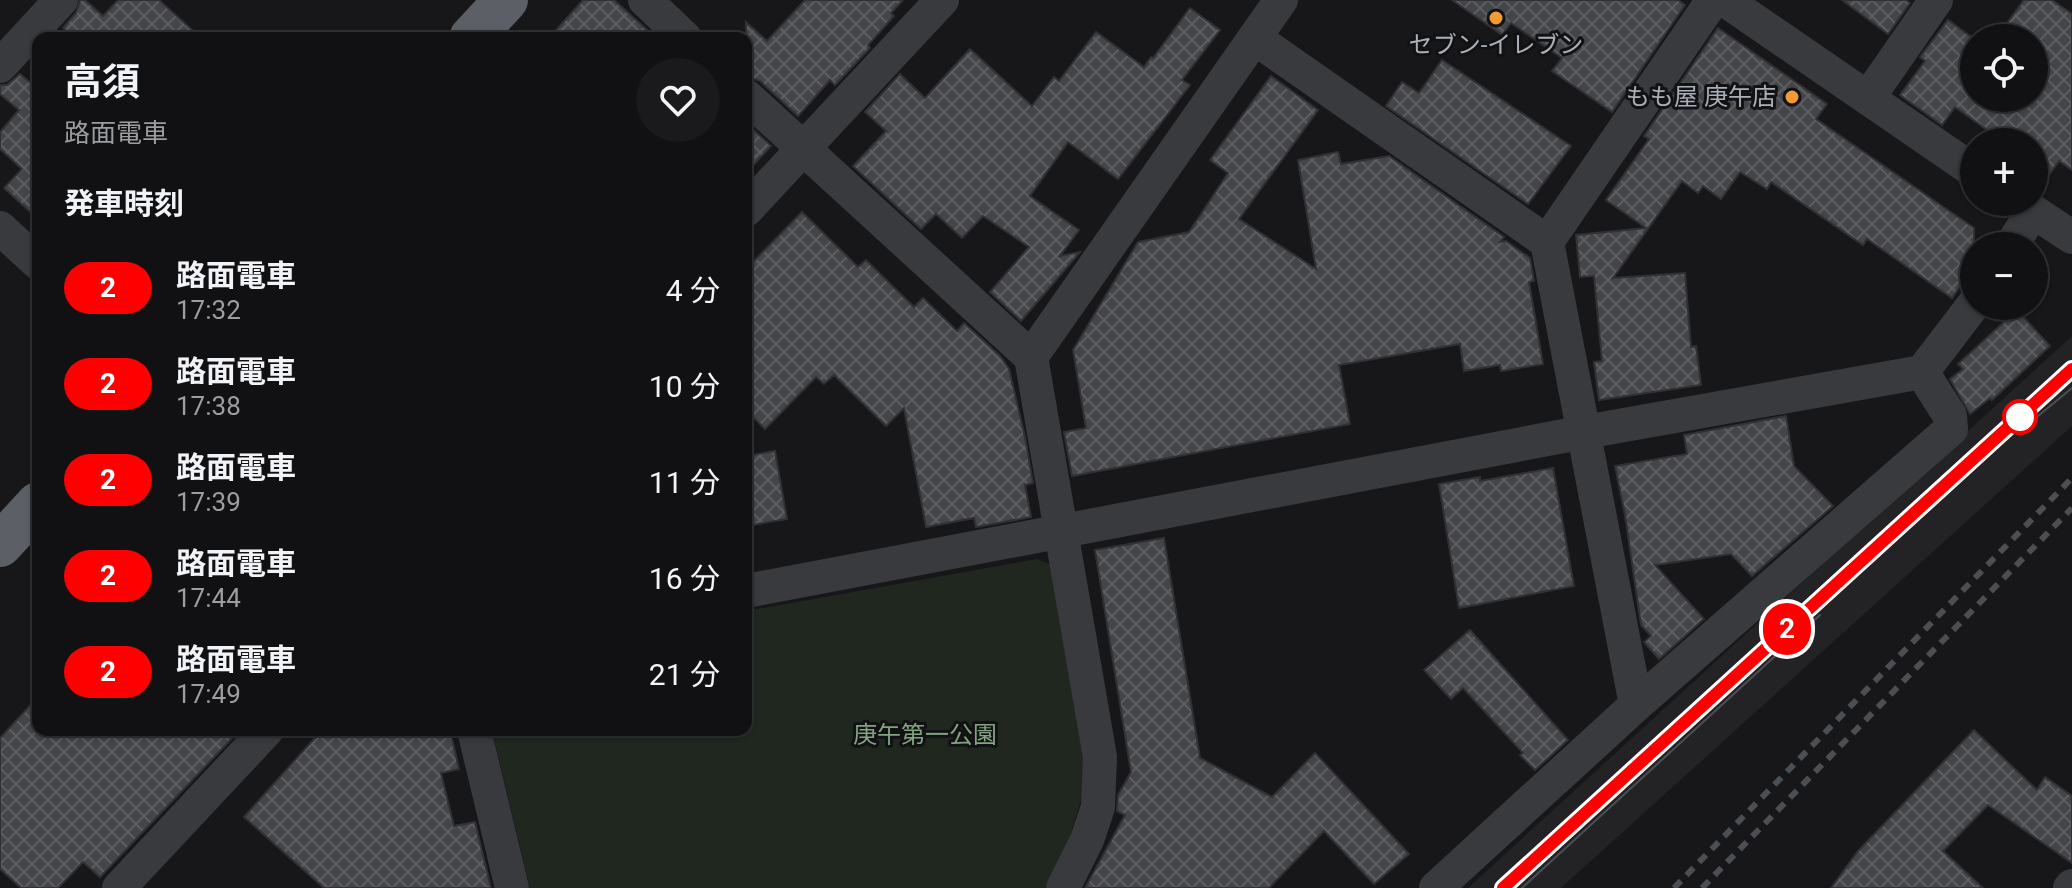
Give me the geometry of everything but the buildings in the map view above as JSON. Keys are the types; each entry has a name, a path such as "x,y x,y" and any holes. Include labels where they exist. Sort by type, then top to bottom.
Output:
{"highway":[{"path":"477,32 506,0"},
{"path":"0,545 32,510"}],"street":[{"path":"0,66 61,0"},
{"path":"645,0 679,32"},
{"path":"752,204 942,0"},
{"path":"1031,357 1281,0"},
{"path":"1547,242 1713,0"},
{"path":"1725,0 1960,161"},
{"path":"1868,98 1936,0"},
{"path":"1256,39 1547,242 1636,705"},
{"path":"752,102 1031,357 1100,757 1098,807 1087,840 1063,888"},
{"path":"2040,216 2072,237"},
{"path":"0,228 32,257"},
{"path":"752,590 1585,432 1922,372 1962,320"},
{"path":"1436,888 1636,705 1951,429 1950,416 1922,372"},
{"path":"119,888 261,736"},
{"path":"475,736 512,888"}],"shaded area":[{"path":"2072,336 2072,426 1561,888 1468,888"}],"green space":[{"name":"庚午第一公園","path":"1037,559 1052,565 1084,748 1083,793 1068,843 1045,888 530,888 493,736 752,736 752,610"}],"tram line":[{"path":"1503,888 2072,369"},
{"name":"2","path":"1503,888 2072,369"},
{"path":"2026,426 2072,388"},
{"path":"1522,888 1820,615"}],"railway":[{"path":"1674,888 2072,478"},
{"path":"1702,888 2072,508"}],"place":[{"name":"セブン-イレブン","path":"1496,18"},
{"name":"もも屋 庚午店","path":"1792,97"}]}
